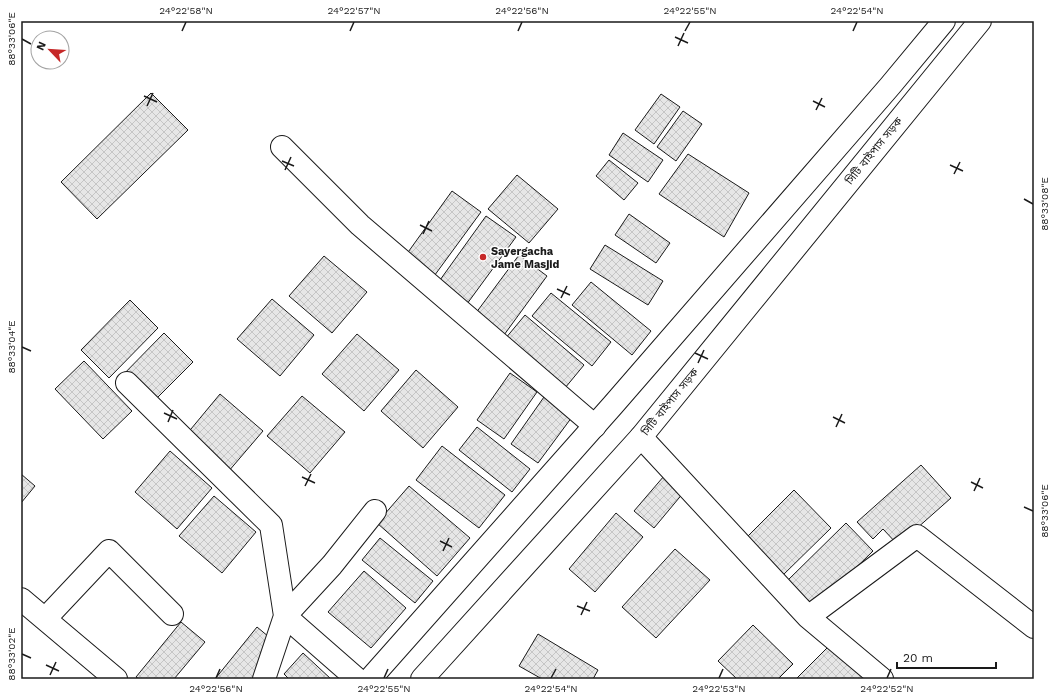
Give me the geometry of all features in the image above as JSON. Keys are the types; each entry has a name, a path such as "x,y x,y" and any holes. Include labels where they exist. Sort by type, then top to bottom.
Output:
{"street":[{"path":"370,679 595,426 890,86 944,21"},
{"name":"সিটি বাইপাস সড়ক","path":"422,679 641,437 980,21"},
{"path":"282,147 360,225 595,426"},
{"path":"127,383 271,525 285,616 357,679"},
{"path":"641,437 808,617 882,679"},
{"path":"264,679 285,616 332,565 375,511"},
{"path":"808,617 917,536 1034,627"},
{"path":"44,619 109,551 172,614"},
{"path":"21,599 116,679"}],"building":[{"path":"151,93 188,130 97,219 61,182"},
{"path":"661,94 680,107 654,144 635,130"},
{"path":"683,111 702,124 676,161 657,147"},
{"path":"623,133 663,160 648,182 609,155"},
{"path":"688,154 749,193 724,237 659,194"},
{"path":"609,160 638,183 624,200 596,176"},
{"path":"517,175 558,209 529,243 488,209"},
{"path":"452,191 481,212 429,283 401,262"},
{"path":"629,214 670,243 656,263 615,235"},
{"path":"486,216 516,237 464,308 435,287"},
{"path":"605,245 663,281 648,305 590,269"},
{"path":"519,255 547,276 496,346 467,325"},
{"path":"324,256 367,292 332,333 289,296"},
{"path":"591,282 651,331 632,355 572,305"},
{"path":"551,293 611,342 592,366 532,316"},
{"path":"272,299 314,335 280,376 237,339"},
{"path":"130,300 158,328 109,378 81,350"},
{"path":"525,315 584,365 565,388 505,339"},
{"path":"164,333 193,362 143,412 115,383"},
{"path":"357,334 399,370 364,411 322,374"},
{"path":"84,361 132,411 103,439 55,389"},
{"path":"416,370 458,407 423,448 381,411"},
{"path":"510,373 537,392 504,439 477,420"},
{"path":"220,394 263,431 228,472 186,435"},
{"path":"302,396 345,432 310,473 267,436"},
{"path":"544,397 572,417 538,463 511,444"},
{"path":"477,427 530,469 512,492 459,450"},
{"path":"442,446 505,495 479,528 416,480"},
{"path":"170,451 212,488 177,529 135,492"},
{"path":"921,465 951,498 898,545 883,529 873,539 857,522"},
{"path":"21,474 35,486 21,503"},
{"path":"664,476 684,492 654,528 634,511"},
{"path":"409,486 470,538 437,576 377,523"},
{"path":"794,490 831,528 781,577 744,540"},
{"path":"214,496 256,532 222,573 179,536"},
{"path":"616,513 643,537 595,592 569,569"},
{"path":"846,523 873,551 813,610 786,582"},
{"path":"380,538 433,581 415,603 362,560"},
{"path":"675,549 710,580 656,638 622,607"},
{"path":"364,571 406,608 371,648 328,612"},
{"path":"181,622 205,642 174,679 139,679 136,677"},
{"path":"753,625 793,664 778,679 737,679 718,661"},
{"path":"257,627 281,647 255,679 215,679"},
{"path":"538,634 598,670 593,679 542,679 519,666"},
{"path":"832,643 866,679 796,679"},
{"path":"303,653 331,679 289,679 284,674"}],"place":[{"name":"Sayergacha Jame Masjid","path":"483,257"}]}
